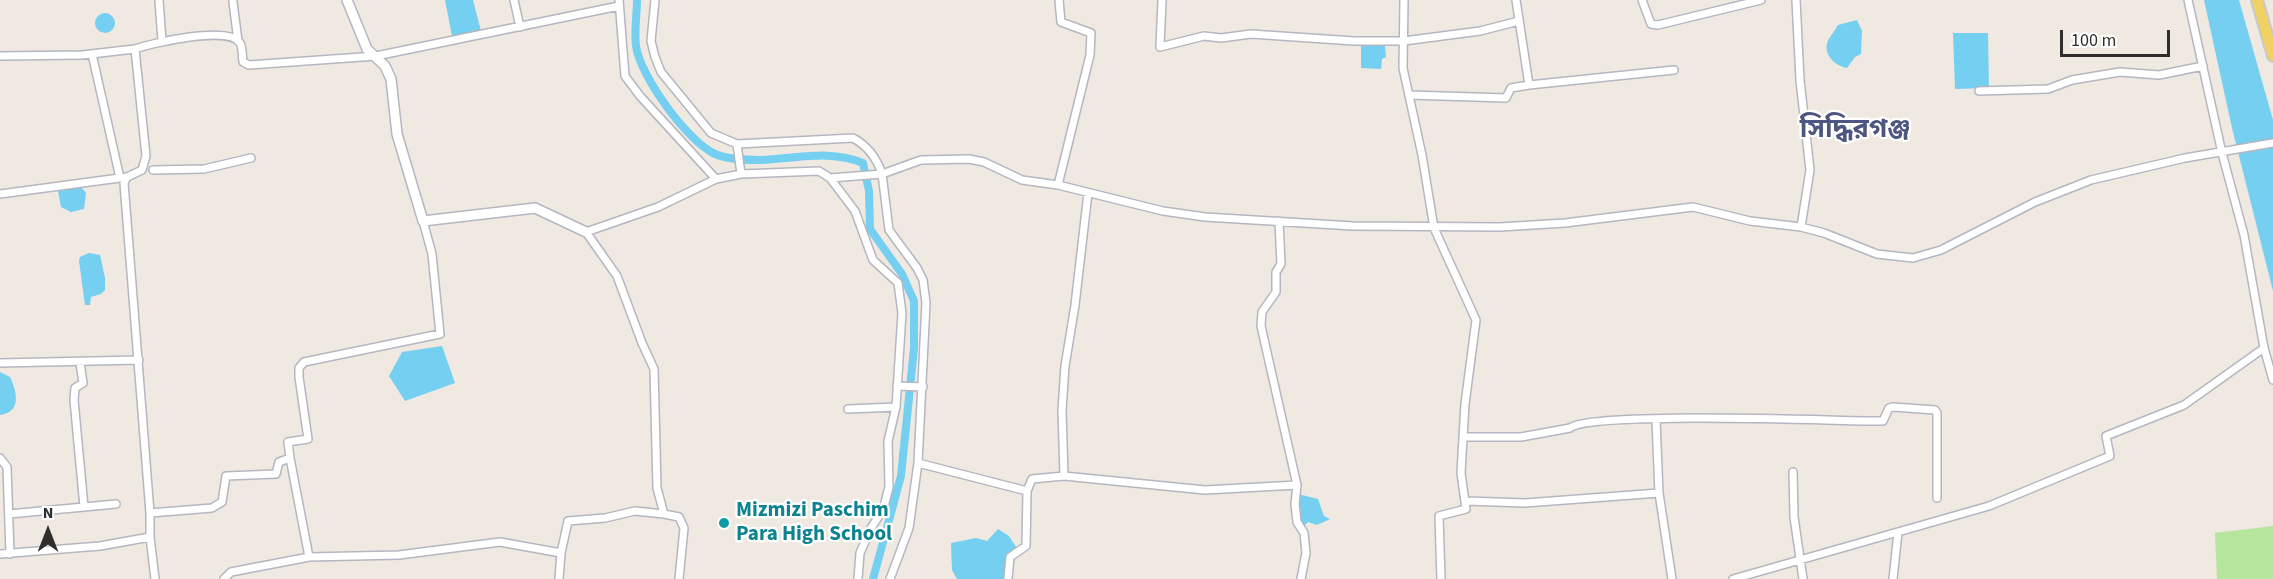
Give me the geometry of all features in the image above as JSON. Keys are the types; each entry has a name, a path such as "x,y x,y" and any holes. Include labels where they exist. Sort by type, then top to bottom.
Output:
{"main road":[{"path":"2257,0 2273,56"}],"street":[{"path":"159,0 162,41"},
{"path":"309,557 288,442 308,439 299,368 304,362 440,334 432,254 397,134 391,79 385,66 373,54 347,0"},
{"path":"514,0 520,27"},
{"path":"655,0 651,41 661,72 711,133 737,146 853,138 864,144 879,164 889,230 896,243 911,258 923,280 926,303 918,463 909,528 890,579"},
{"path":"1058,185 1090,55 1091,33 1061,22 1059,0"},
{"path":"1162,0 1160,47 1204,36 1221,38 1251,34 1354,41 1404,41 1480,31 1519,21"},
{"path":"1404,0 1403,68 1428,182 1434,228 1476,320 1465,404 1461,473 1466,509 1439,516 1442,579"},
{"path":"1516,0 1529,85"},
{"path":"1642,0 1651,24 1658,25 1761,0"},
{"path":"1796,0 1800,80 1810,170 1801,227"},
{"path":"2188,0 2222,153 2244,235 2264,348 2273,380"},
{"path":"233,2 237,41"},
{"path":"0,56 92,54 135,49 162,41 219,36 241,44 243,62 249,64 373,54 520,27 619,3 625,76 639,96 716,179"},
{"path":"0,194 123,178 142,170 146,156 135,49"},
{"path":"92,54 124,183 155,579"},
{"path":"1979,91 2048,89 2072,80 2120,72 2159,75 2203,66"},
{"path":"1409,95 1506,98 1511,88 1674,70"},
{"path":"833,178 880,175 921,160 969,159 984,162 1022,180 1058,185 1162,211 1205,217 1434,228 1500,227 1565,222 1682,207 1750,221 1801,227 1877,254 1898,258 1926,256 2035,202 2091,180 2118,172 2273,143"},
{"path":"737,146 741,173"},
{"path":"153,170 204,169 251,158"},
{"path":"586,232 658,207 716,179 741,173 819,171 833,178 855,211 873,260 898,283 902,312 899,386 888,441 889,488 883,510 871,528 860,553 858,579"},
{"path":"1064,476 1062,410 1065,366 1076,304 1088,192"},
{"path":"423,221 535,208 586,232 617,276 624,300 654,369 657,488 664,514"},
{"path":"1279,221 1281,264 1276,272 1276,292 1262,312 1261,326 1297,485 1295,504 1297,522 1304,533 1306,553 1301,579"},
{"path":"1734,579 1989,506 2110,456 2106,436 2184,405 2264,348"},
{"path":"0,363 139,360"},
{"path":"80,363 83,383 74,392 74,406 84,507"},
{"path":"899,386 921,387"},
{"path":"848,409 896,407"},
{"path":"1464,437 1521,437 1570,428 1576,423 1701,418 1883,421 1889,408 1893,407 1935,410 1937,498"},
{"path":"1656,420 1659,493 1672,579"},
{"path":"0,458 7,467 10,554"},
{"path":"150,513 220,505 226,476 276,474 281,460 290,458"},
{"path":"918,463 1027,491"},
{"path":"1793,472 1794,517 1803,579"},
{"path":"1008,579 1010,557 1026,546 1027,491 1032,478 1064,476 1205,490 1297,485"},
{"path":"1466,501 1525,504 1659,493"},
{"path":"9,514 116,504"},
{"path":"560,579 561,554 568,521 605,518 635,511 679,517 684,528 679,579"},
{"path":"1893,579 1898,532"},
{"path":"0,554 100,546 150,537"},
{"path":"224,579 231,572 309,557 399,555 500,542 561,554"}],"green space":[{"path":"2273,526 2273,579 2217,579 2215,533"}],"water":[{"path":"445,0 473,0 481,31 452,36"},
{"path":"2204,0 2239,0 2273,120 2273,291 2232,128"},
{"path":"101,13 109,13 115,19 115,27 109,33 101,33 95,27 95,19"},
{"path":"1857,20 1862,31 1861,54 1855,57 1847,68 1832,60 1827,52 1827,43 1838,25"},
{"path":"1953,33 1988,33 1989,88 1955,89"},
{"path":"1361,43 1385,46 1386,57 1382,59 1381,69 1361,68"},
{"path":"81,187 86,193 84,209 71,212 61,207 58,191"},
{"path":"89,253 100,255 105,290 91,297 90,305 85,305 79,261 80,257"},
{"path":"442,346 455,383 405,401 389,376 402,352"},
{"path":"0,372 10,377 16,400 12,410 0,415"},
{"path":"1298,494 1318,499 1324,516 1330,519 1317,525 1308,522 1302,528 1298,523"},
{"path":"998,529 1009,536 1020,553 1013,562 1010,579 957,579 952,570 951,543 976,538 987,541"}],"waterway":[{"path":"637,0 635,29 639,59 666,106 691,136 704,147 720,156 737,159 838,156 863,163 869,191 870,229 902,274 914,301 914,348 901,476 873,579"}],"place":[{"name":"Mizmizi Paschim Para High School","path":"724,523"}],"district":[{"name":"সিদ্ধিরগঞ্জ","path":"1855,131"}]}
